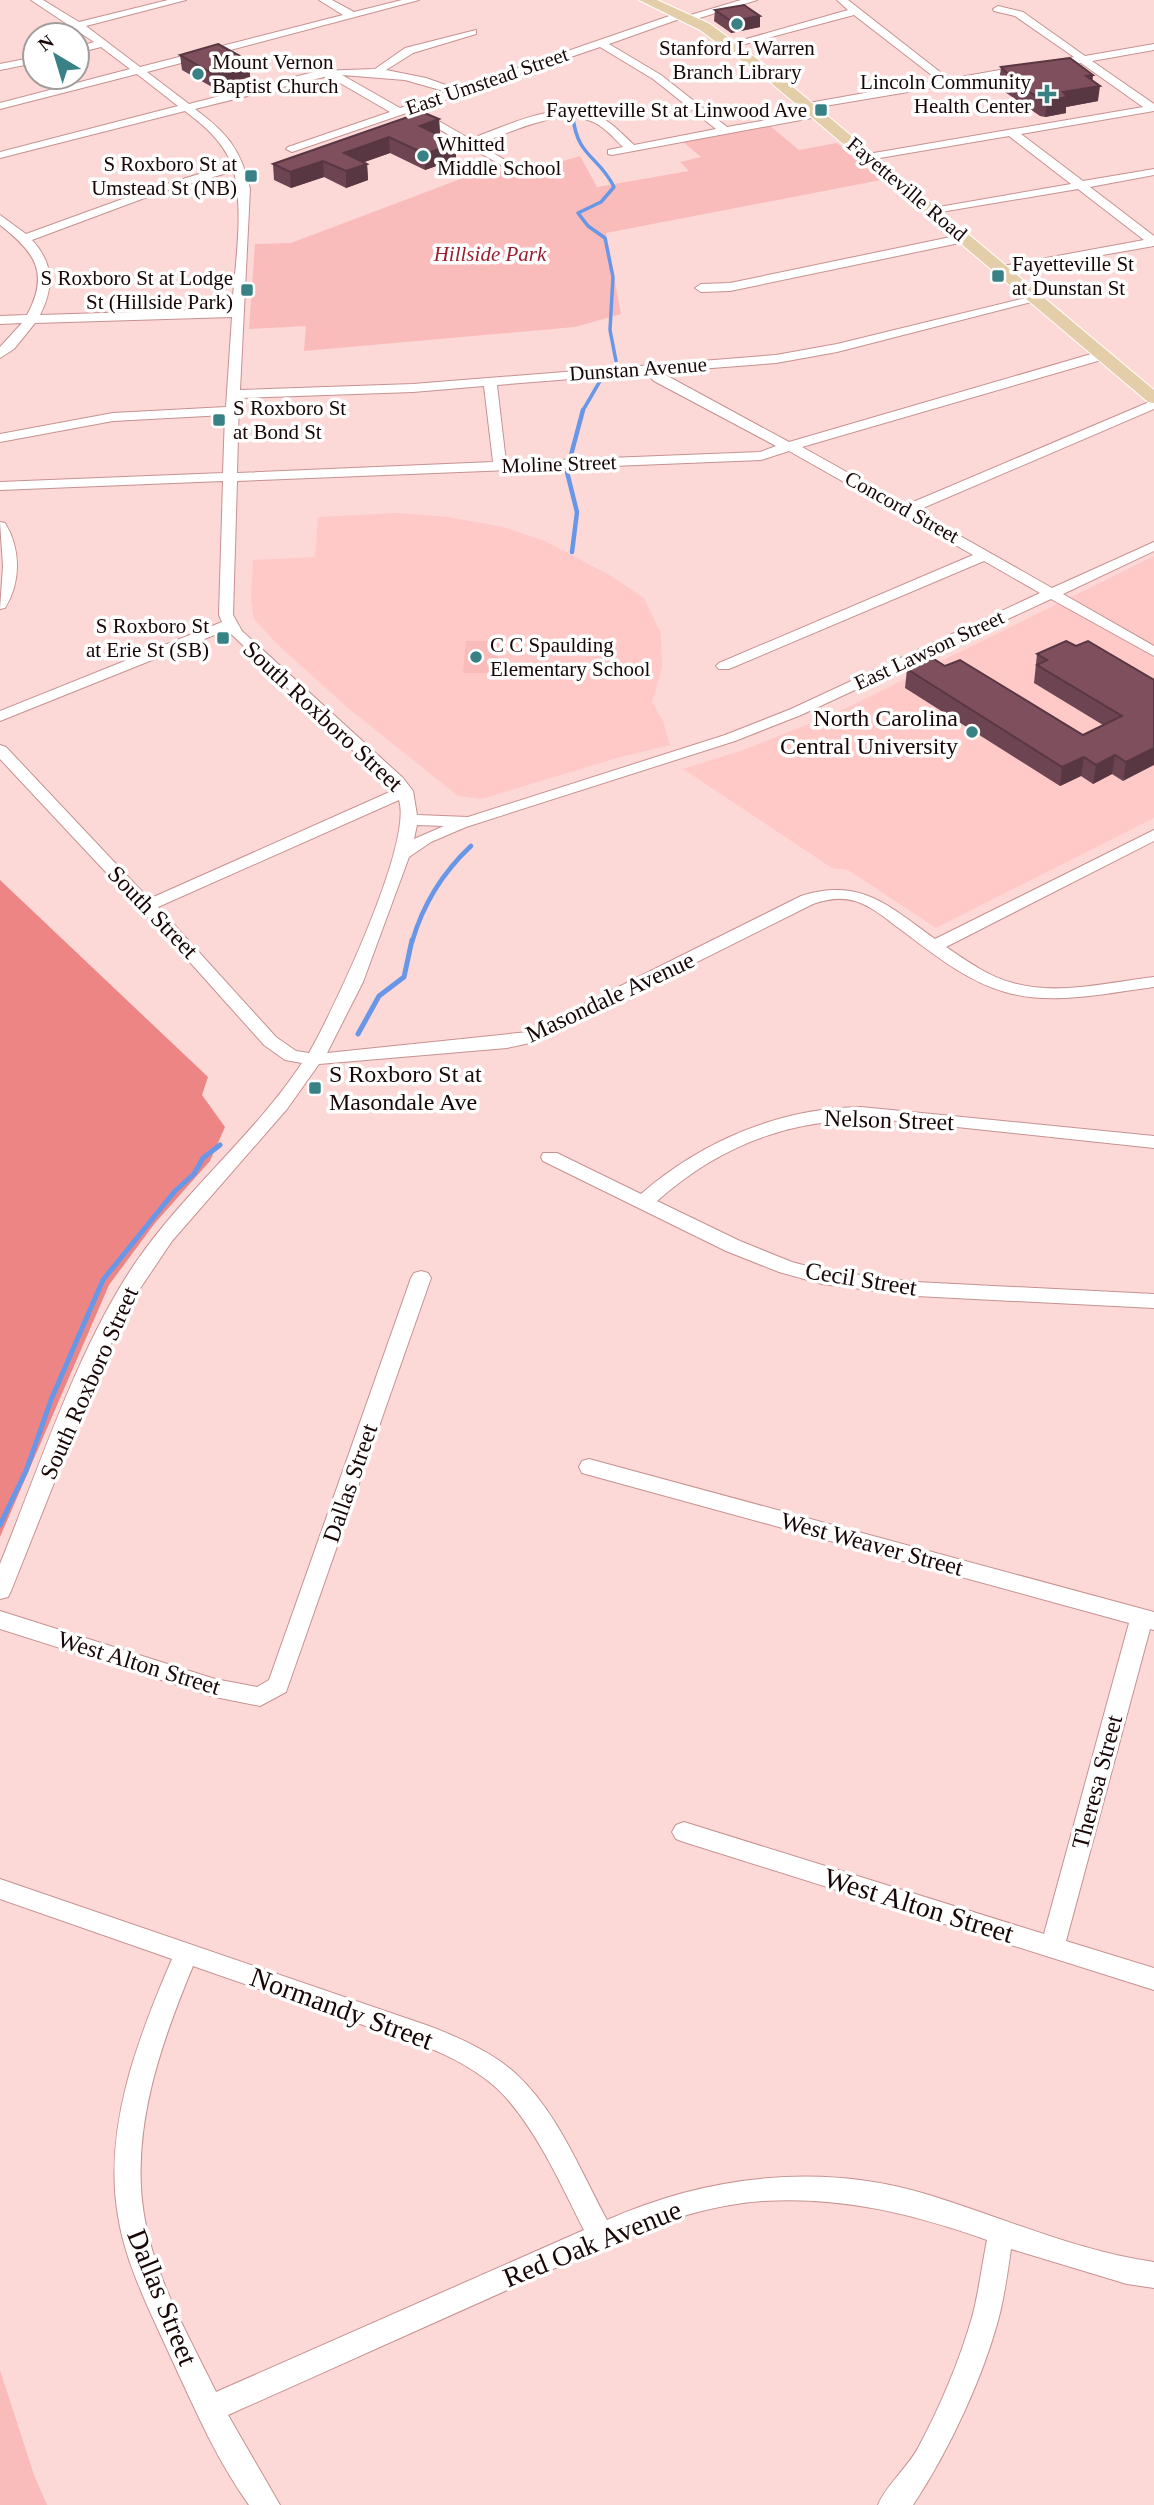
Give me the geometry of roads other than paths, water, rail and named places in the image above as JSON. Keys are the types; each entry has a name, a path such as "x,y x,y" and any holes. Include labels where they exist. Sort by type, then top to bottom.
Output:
{"main road":[{"name":"Fayetteville Road","path":"646,0 686,17 730,45 812,110 1154,398"}],"street":[{"name":"South Roxboro Street","path":"36,0 71,21"},
{"path":"91,22 181,0"},
{"path":"324,0 351,15"},
{"path":"0,106 414,0"},
{"name":"East Umstead Street","path":"292,149 599,42 752,0"},
{"path":"842,0 947,82"},
{"path":"998,9 1019,14 1153,108"},
{"path":"730,45 856,11"},
{"path":"378,72 385,64 404,53 472,32"},
{"name":"South Roxboro Street","path":"0,1591 92,1363 126,1293 149,1256 172,1227 284,1100 314,1059 378,925 410,815 405,791 236,633 230,624 225,605 232,411 244,217 244,189 239,166 223,138 186,106 91,35"},
{"path":"599,42 657,78 724,130"},
{"path":"91,46 102,43"},
{"path":"612,152 947,82 1154,47"},
{"path":"0,66 21,62"},
{"path":"0,155 290,79 329,73 378,72 415,77 456,92"},
{"path":"329,73 469,143 518,172"},
{"path":"868,157 1153,108"},
{"path":"469,143 549,118 577,114 594,118 631,148"},
{"path":"1011,132 1154,242"},
{"path":"24,239 154,191 239,166"},
{"path":"933,212 1154,172"},
{"path":"0,219 24,239 40,259 44,272 44,288 30,320 0,354"},
{"path":"701,288 730,287 965,238"},
{"path":"1003,270 1154,242"},
{"name":"Dunstan Avenue","path":"233,394 377,390 746,362 813,353 1037,299"},
{"path":"0,320 239,313"},
{"name":"Moline Street","path":"0,486 746,458 1103,355"},
{"name":"Concord Street","path":"647,368 776,442 791,447 906,509 1154,652"},
{"path":"490,381 500,467"},
{"path":"906,509 1154,404"},
{"path":"0,438 113,417 232,411"},
{"path":"0,526 8,540 11,572 0,605"},
{"name":"East Lawson Street","path":"410,815 470,822 762,726 1154,546"},
{"path":"724,666 985,555"},
{"path":"0,716 230,624"},
{"name":"South Street","path":"0,750 270,1041 291,1056 314,1059"},
{"path":"147,906 405,791"},
{"name":"East Lawson Street","path":"410,815 470,811 541,797"},
{"path":"400,855 434,834 470,822"},
{"path":"936,945 1154,835"},
{"name":"Masondale Avenue","path":"314,1059 507,1042 533,1037 821,895 831,893 858,895 889,912 981,976 1011,988 1066,992 1154,982"},
{"name":"Nelson Street","path":"645,1201 683,1170 710,1155 758,1131 806,1118 854,1113 900,1116 1154,1142"},
{"name":"Cecil Street","path":"550,1157 733,1246 786,1267 822,1277 916,1289 1154,1301"},
{"name":"Dallas Street","path":"278,1686 421,1279"},
{"name":"West Weaver Street","path":"589,1467 1148,1619"},
{"name":"Theresa Street","path":"1052,1947 1148,1619"},
{"name":"West Alton Street","path":"0,1620 215,1688 260,1697 278,1686"},
{"name":"West Alton Street","path":"684,1832 1154,1979"},
{"name":"Normandy Street","path":"0,1889 429,2037 485,2066 506,2081 521,2097 558,2155 601,2236"},
{"name":"Dallas Street","path":"187,1953 172,1987 134,2110 127,2162 131,2217 158,2301 210,2409 255,2491 266,2505"},
{"name":"Red Oak Avenue","path":"210,2409 654,2212 733,2193 765,2189 877,2195 928,2207 1001,2233 1127,2271 1154,2275"},
{"path":"892,2505 903,2495 926,2459 976,2349 987,2311 1001,2233"}],"waterway":[{"path":"573,117 575,130 584,149 614,187 601,202 578,213 588,226 605,238 613,277 610,330 616,361"},
{"path":"583,411 600,381"},
{"path":"571,455 583,411"},
{"path":"567,472 577,512 572,552"},
{"path":"412,942 435,890 451,867 471,846"},
{"path":"358,1034 379,996 404,977 412,940"},
{"path":"0,1525 26,1471 51,1400 103,1280 175,1191 194,1174 203,1158 220,1145"}],"place":[{"name":"Stanford L Warren Branch Library","path":"737,24"},
{"name":"Mount Vernon Baptist Church","path":"198,74"},
{"name":"Lincoln Community Health Center","path":"1047,94"},
{"name":"Fayetteville St at Linwood Ave","path":"821,110"},
{"name":"Whitted Middle School","path":"423,156"},
{"name":"S Roxboro St at Umstead St (NB)","path":"251,176"},
{"name":"Fayetteville St at Dunstan St","path":"998,276"},
{"name":"S Roxboro St at Lodge St (Hillside Park)","path":"247,290"},
{"name":"S Roxboro St at Bond St","path":"219,420"},
{"name":"S Roxboro St at Erie St (SB)","path":"223,638"},
{"name":"C C Spaulding Elementary School","path":"476,657"},
{"name":"North Carolina Central University","path":"972,732"},
{"name":"S Roxboro St at Masondale Ave","path":"315,1088"}],"park label":[{"name":"Hillside Park","path":"490,254"}]}
